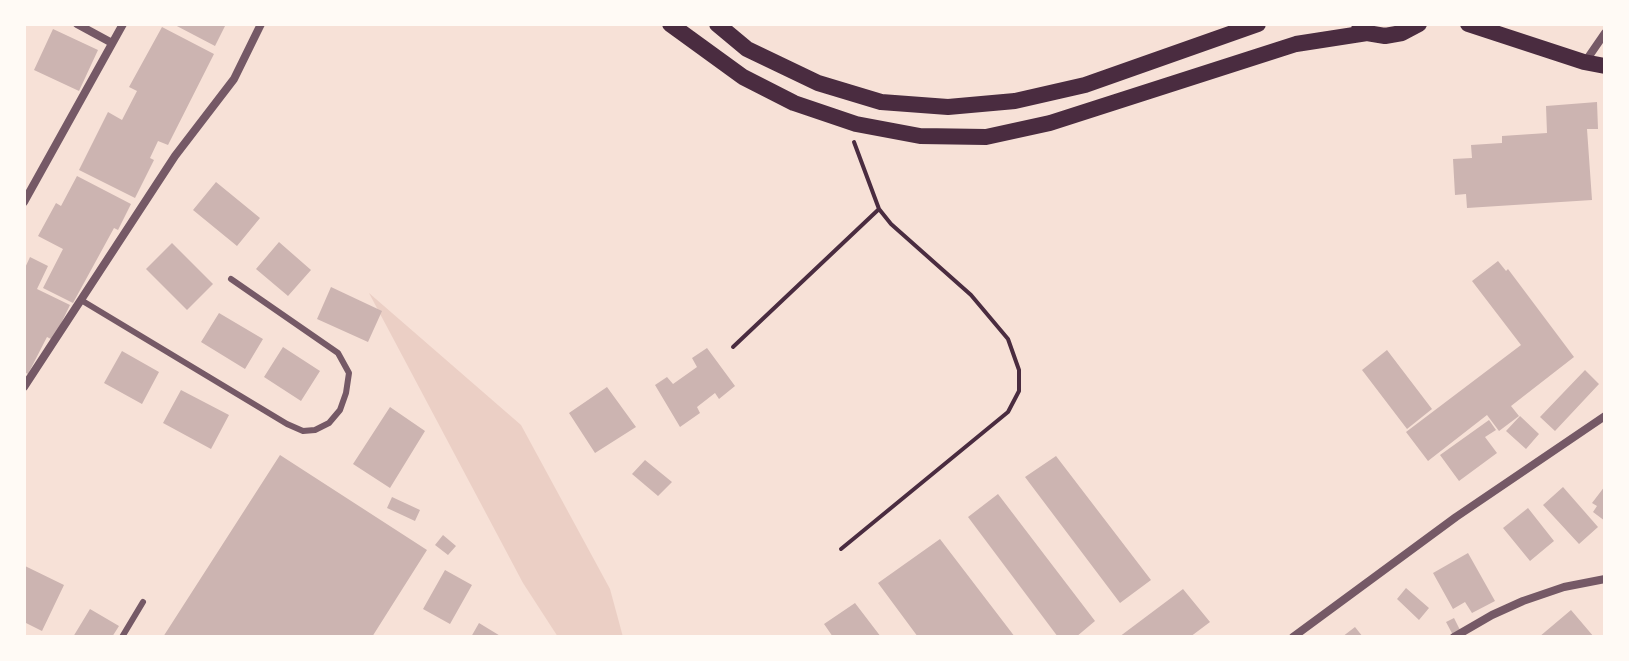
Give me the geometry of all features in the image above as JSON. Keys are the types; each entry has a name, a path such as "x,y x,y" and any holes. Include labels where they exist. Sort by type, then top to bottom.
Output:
{"main road":[{"path":"670,24 743,77 794,103 846,121 920,136 986,137 1050,123 1296,44 1367,33 1385,36 1402,33 1419,24"},
{"path":"717,24 747,49 818,83 881,102 948,107 1015,101 1085,85 1258,24"},
{"path":"1350,24 1367,33"},
{"path":"1468,24 1605,66"}],"street":[{"path":"77,24 112,43"},
{"path":"24,202 123,24"},
{"path":"24,387 175,156 234,79 261,24"},
{"path":"1584,62 1605,33"},
{"path":"1293,637 1456,517 1605,416"},
{"path":"1454,637 1523,601 1564,587 1605,579"}],"lane":[{"path":"81,300 287,424 303,431 315,430 329,423 340,410 349,373 338,353 231,279"},
{"path":"122,637 143,602"}],"path":[{"path":"841,549 1008,412 1019,391 1019,370 1008,339 971,295 891,224 879,209 846,121"},
{"path":"733,347 879,209"}],"shaded area":[{"path":"369,293 521,425 610,589 623,637 558,637 523,583"}],"building":[{"path":"173,24 226,24 215,46"},
{"path":"162,27 214,54 168,145 158,141 150,158 154,160 135,198 79,170 108,112 122,120 137,91 129,87"},
{"path":"53,29 98,50 79,91 34,70"},
{"path":"1597,102 1598,129 1587,129 1592,200 1467,208 1466,194 1455,195 1453,159 1472,158 1471,145 1502,143 1502,136 1547,133 1546,106"},
{"path":"77,176 131,204 118,230 114,228 73,303 43,288 63,249 38,236 56,203 61,206"},
{"path":"216,182 260,218 237,246 193,210"},
{"path":"279,242 311,270 288,296 256,269"},
{"path":"172,243 213,284 187,310 146,269"},
{"path":"30,257 48,266 37,289 70,305 53,340 47,337 28,374 24,372 24,270"},
{"path":"1498,261 1506,271 1508,269 1574,357 1511,406 1519,416 1499,431 1487,415 1428,461 1406,432 1521,345 1472,281"},
{"path":"331,287 382,311 368,342 317,319"},
{"path":"219,313 263,339 245,369 201,342"},
{"path":"283,347 320,371 301,401 264,377"},
{"path":"707,348 735,386 719,399 715,393 697,407 700,413 680,427 655,385 667,377 673,384 697,367 692,358"},
{"path":"1387,350 1432,409 1407,429 1362,370"},
{"path":"122,351 159,372 142,404 104,383"},
{"path":"1585,370 1599,384 1555,431 1540,417"},
{"path":"607,387 636,427 595,453 569,413"},
{"path":"181,390 229,415 211,449 163,423"},
{"path":"390,407 425,431 390,488 353,464"},
{"path":"1520,416 1539,434 1526,449 1506,431"},
{"path":"1489,420 1496,430 1485,437 1497,453 1459,481 1440,455"},
{"path":"280,455 427,550 372,637 163,637"},
{"path":"1056,456 1151,580 1120,603 1025,477"},
{"path":"645,460 672,482 658,496 632,474"},
{"path":"1605,486 1605,521 1593,512 1597,506 1592,503"},
{"path":"1563,487 1598,527 1579,544 1543,505"},
{"path":"998,494 1095,621 1076,637 1058,637 968,517"},
{"path":"392,497 420,510 415,521 387,508"},
{"path":"1528,508 1554,541 1530,561 1503,528"},
{"path":"443,535 456,546 448,555 435,545"},
{"path":"940,539 1015,637 918,637 878,583"},
{"path":"1468,553 1495,601 1472,613 1465,602 1453,609 1433,573"},
{"path":"25,566 64,585 42,631 24,622"},
{"path":"445,570 472,585 450,624 423,609"},
{"path":"1406,588 1429,608 1419,620 1397,599"},
{"path":"1183,589 1210,622 1190,637 1119,637"},
{"path":"855,603 881,637 833,637 824,624"},
{"path":"90,609 119,626 112,637 73,637"},
{"path":"1571,610 1594,637 1539,637"},
{"path":"1454,618 1462,634 1454,637 1446,622"},
{"path":"479,623 502,637 471,637"},
{"path":"1355,627 1363,637 1342,637"}]}
